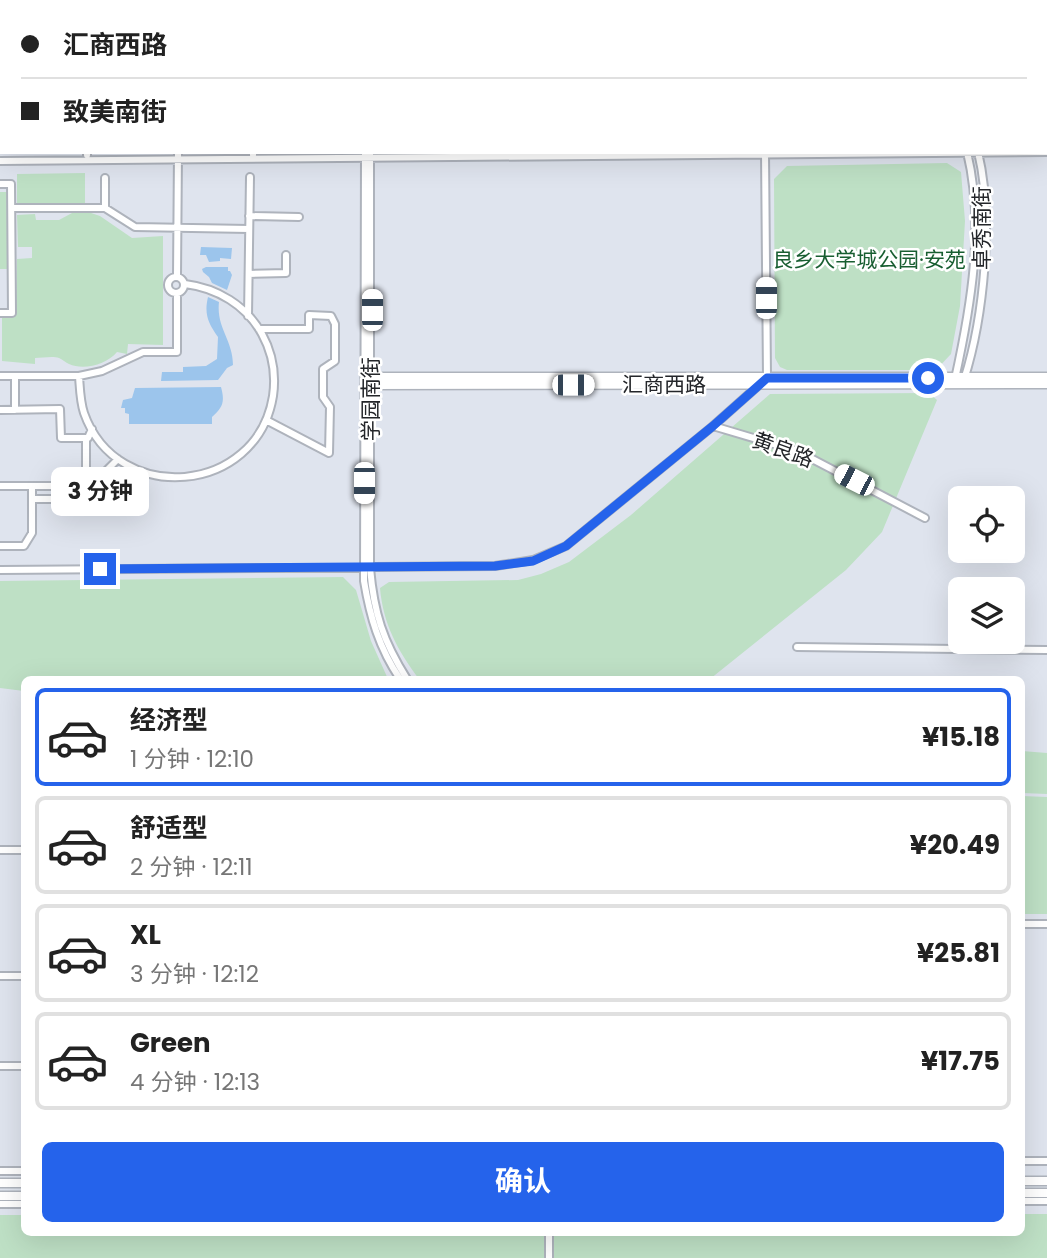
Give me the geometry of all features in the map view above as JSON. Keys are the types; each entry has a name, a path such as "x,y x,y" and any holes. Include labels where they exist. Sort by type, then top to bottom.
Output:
{"main road":[{"name":"汇商西路","path":"959,381 1047,377"},
{"name":"汇商西路","path":"368,381 959,381 1047,384"},
{"path":"1025,1181 1047,1181"},
{"path":"0,1183 21,1183"},
{"path":"1025,1193 1047,1193"},
{"path":"0,1196 21,1196"}],"street":[{"path":"0,161 178,156 540,154"},
{"path":"0,570 495,566 533,561 566,546 764,381 765,154"},
{"name":"卓秀南街","path":"959,381 974,250 973,176 967,154"},
{"name":"卓秀南街","path":"959,381 976,328 985,258 982,169 978,154"},
{"path":"79,376 82,403 92,429 109,451 131,467 157,476 199,476 212,472 236,458 255,439 266,420 274,385 274,368 266,341 259,329 237,304 225,296 198,285 185,284 177,276 178,156"},
{"name":"学园南街","path":"368,156 367,568 372,622 383,652 398,676"},
{"path":"248,316 250,177"},
{"path":"105,178 105,208"},
{"path":"0,184 12,184 12,313 0,313"},
{"path":"12,208 105,208 135,227 249,229"},
{"path":"249,216 299,217"},
{"path":"249,274 286,273 286,255"},
{"path":"177,276 170,279 168,284 172,291 177,293"},
{"path":"177,293 182,291 185,284"},
{"path":"0,376 79,376 102,371 143,352 177,352 177,293"},
{"path":"259,329 309,329 309,315 331,316 335,324 335,361 323,369 323,397 330,407 329,453 266,420"},
{"path":"15,376 15,410"},
{"path":"0,410 60,409 61,438 86,438"},
{"name":"黄良路","path":"713,426 797,451 925,518"},
{"path":"60,499 60,482 86,482 86,438 92,429"},
{"path":"81,512 80,501 118,458"},
{"path":"0,486 60,486"},
{"path":"0,546 23,546 32,533 32,486"},
{"path":"32,499 80,501"},
{"name":"学园南街","path":"367,568 377,620 390,652 405,676"},
{"path":"797,646 1047,650"},
{"path":"0,850 21,850"},
{"path":"1025,924 1047,924"},
{"path":"0,976 21,976"},
{"path":"0,1066 21,1066"},
{"path":"1025,1161 1047,1161"},
{"path":"0,1171 21,1171"},
{"path":"1025,1201 1047,1201"},
{"path":"0,1204 21,1204"},
{"path":"549,1236 549,1258"}],"green space":[{"name":"良乡大学城公园·安苑","path":"947,163 961,172 965,221 960,306 951,354 936,370 787,370 780,367 775,358 774,179 787,166"},
{"path":"85,173 85,204 17,205 17,174"},
{"path":"0,192 8,192 8,269 0,269"},
{"path":"72,213 100,216 132,238 163,236 163,345 128,344 127,354 117,352 95,365 81,367 54,357 35,358 35,364 2,361 2,316 16,316 17,259 32,258 32,247 18,247 17,215 35,214 36,220 59,220"},
{"path":"929,393 937,400 882,532 846,570 714,676 417,676 393,636 384,613 380,588 389,582 518,580 569,562 631,515 770,394"},
{"path":"343,577 356,590 371,641 387,676 21,676 21,691 0,688 0,581"},
{"path":"1025,751 1047,753 1047,794 1025,793"},
{"path":"1025,796 1047,797 1047,914 1025,914"},
{"path":"1025,1214 1047,1214 1047,1258 0,1258 0,1215 21,1215 21,1236 1025,1236"}],"water":[{"path":"201,247 232,248 231,259 220,258 220,261 209,262 206,255 200,255"},
{"path":"228,267 232,275 227,290 212,283 203,272 202,269"},
{"path":"208,297 219,302 220,319 233,365 227,368 218,380 161,381 162,372 183,372 183,367 206,366 217,359 218,337 208,318"},
{"path":"221,387 222,404 212,417 212,424 129,424 129,414 125,413 125,408 121,408 123,400 132,398 135,388"}],"route":[{"path":"100,569 495,566 533,561 566,546 713,426 767,378 928,378"}]}
